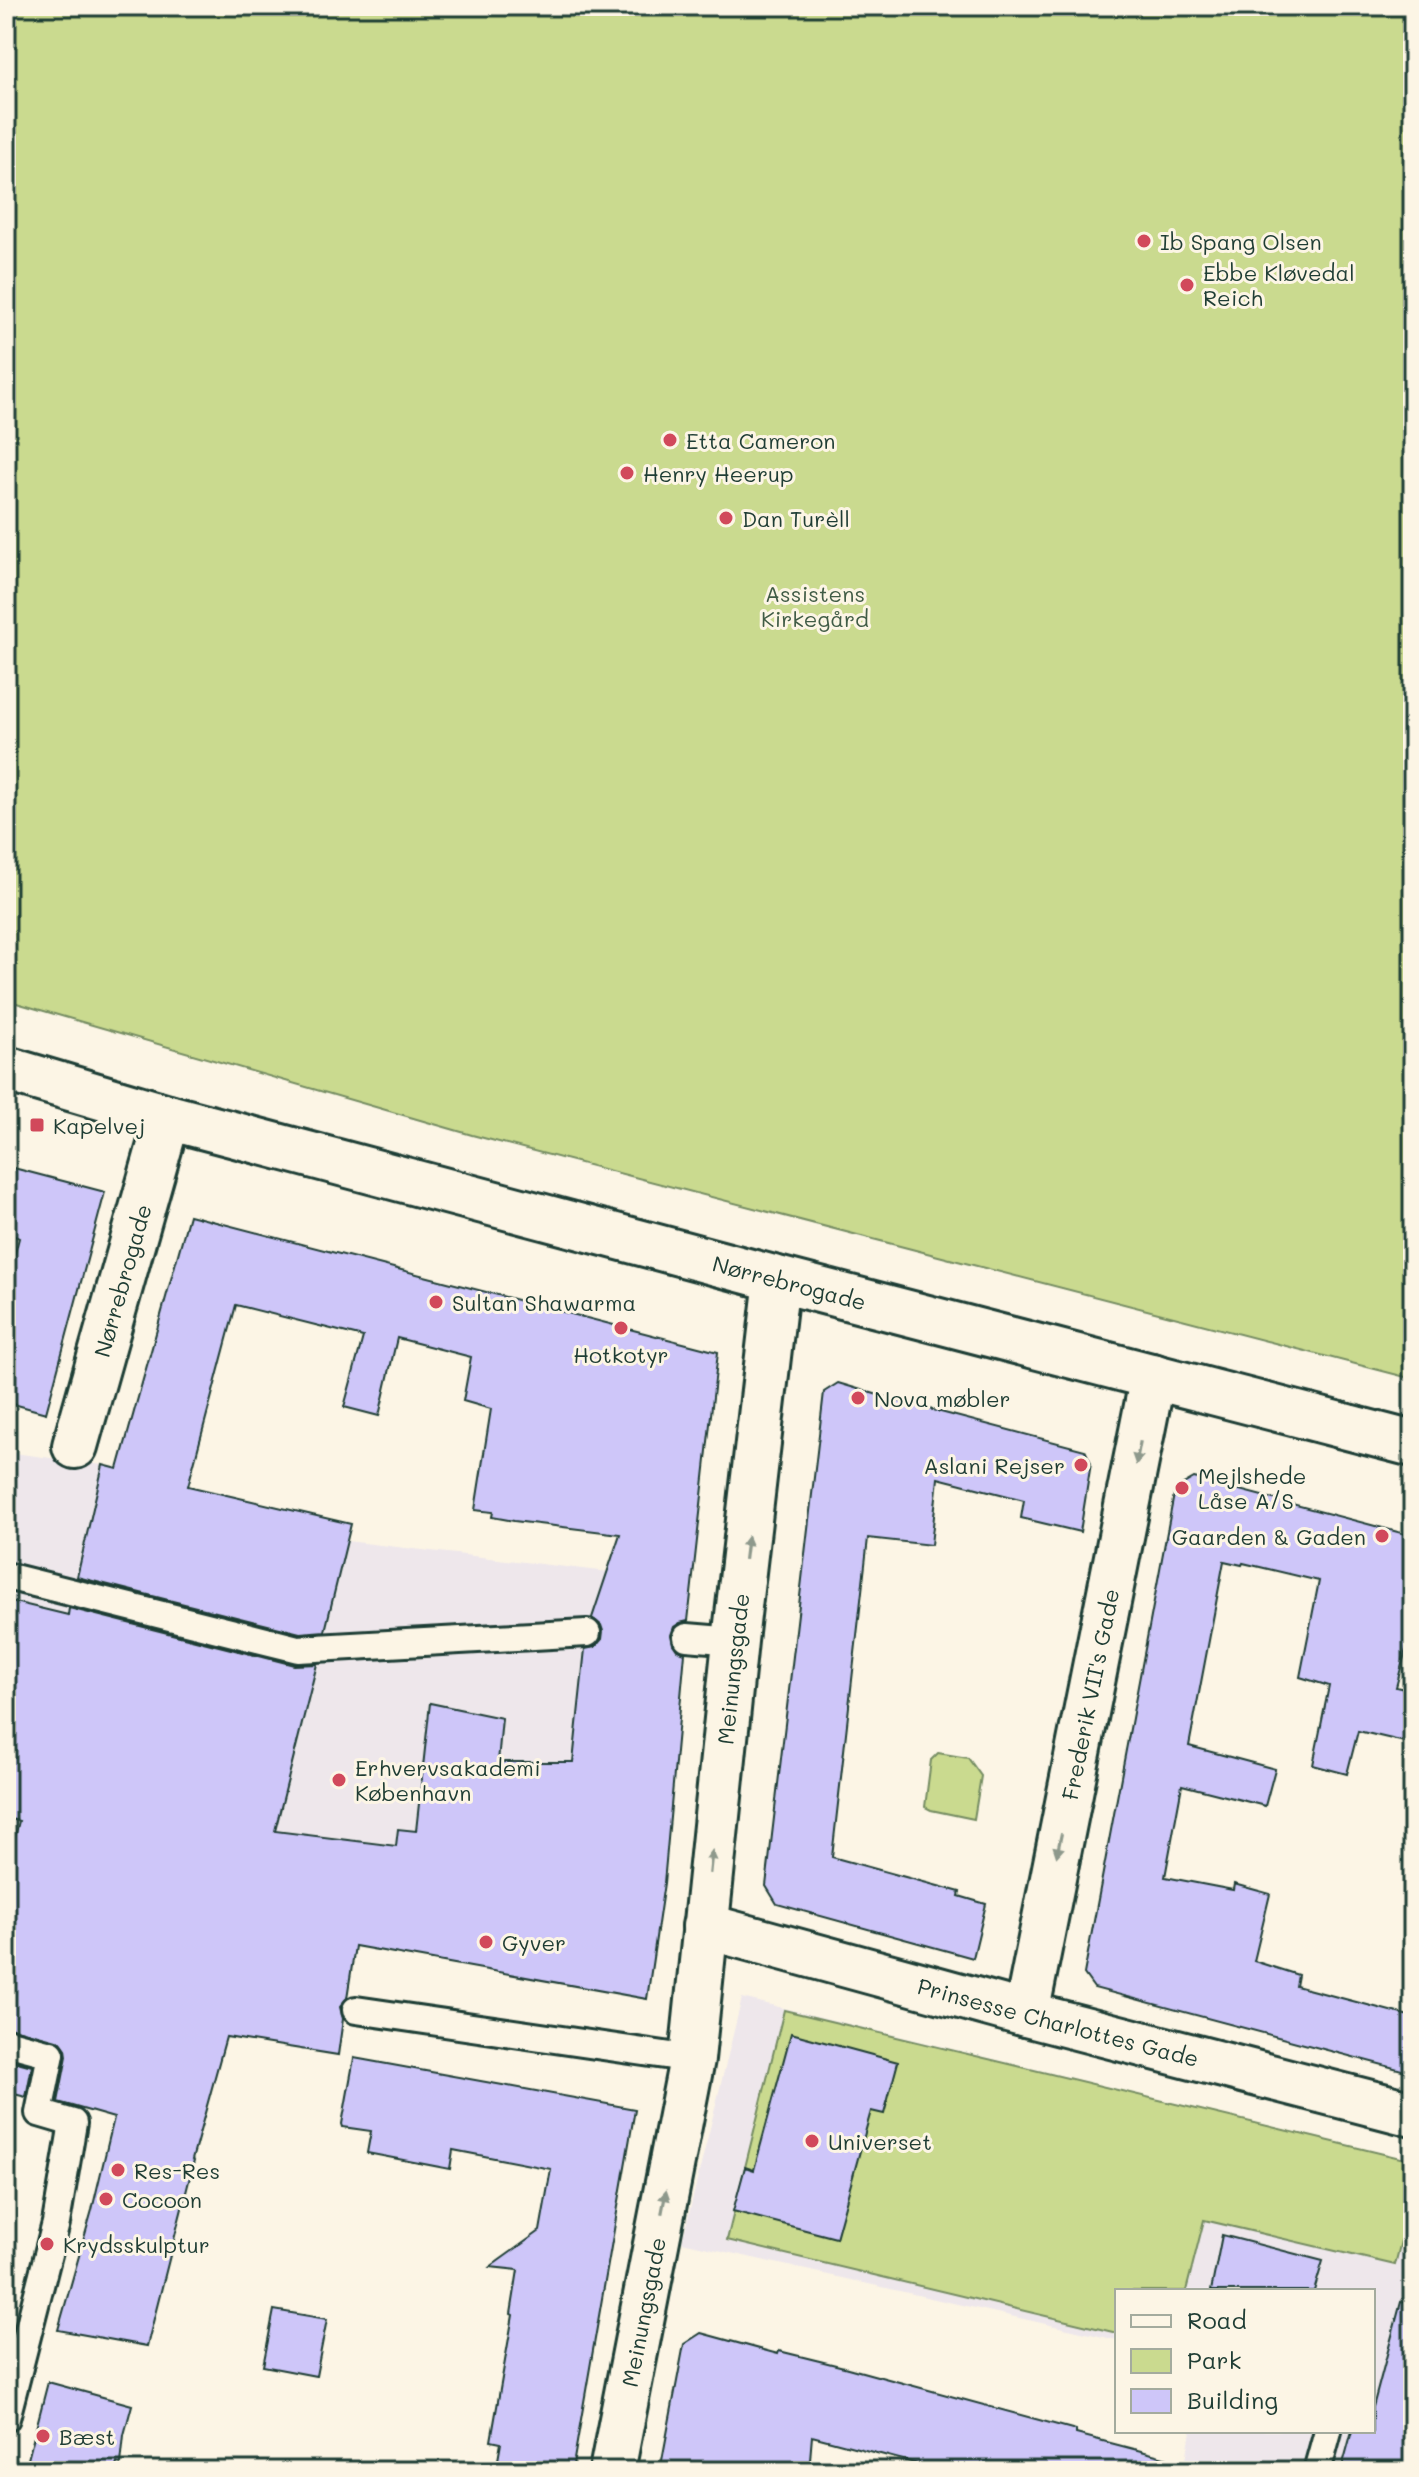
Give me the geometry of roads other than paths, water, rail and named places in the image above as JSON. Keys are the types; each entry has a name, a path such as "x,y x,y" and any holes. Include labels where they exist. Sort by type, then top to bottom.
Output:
{"street":[{"name":"Nørrebrogade","path":"6,1069 168,1117 1413,1444"},
{"name":"Nørrebrogade","path":"75,1446 168,1117"},
{"name":"Meinungsgade","path":"612,2471 692,2059 735,1641 777,1279"},
{"name":"Frederik VII's Gade","path":"1026,2014 1153,1376"},
{"name":"Prinsesse Charlottes Gade","path":"705,1926 1026,2014 1413,2114"}],"lane":[{"path":"6,1576 298,1649 587,1633"},
{"path":"687,1637 735,1641"},
{"path":"356,2010 692,2059"},
{"path":"6,2042 51,2054 39,2113 73,2123 56,2223 6,2418"},
{"path":"1317,2471 1327,2433"}],"place":[{"name":"Ib Spang Olsen","path":"1144,241"},
{"name":"Ebbe Kløvedal Reich","path":"1187,285"},
{"name":"Etta Cameron","path":"670,440"},
{"name":"Henry Heerup","path":"627,473"},
{"name":"Dan Turèll","path":"726,518"},
{"name":"Kapelvej","path":"37,1125"},
{"name":"Sultan Shawarma","path":"436,1302"},
{"name":"Hotkotyr","path":"621,1328"},
{"name":"Nova møbler","path":"858,1398"},
{"name":"Aslani Rejser","path":"1081,1465"},
{"name":"Mejlshede Låse A/S","path":"1182,1488"},
{"name":"Gaarden & Gaden","path":"1382,1536"},
{"name":"Erhvervsakademi København","path":"339,1780"},
{"name":"Gyver","path":"486,1942"},
{"name":"Universet","path":"812,2141"},
{"name":"Res-Res","path":"118,2170"},
{"name":"Cocoon","path":"106,2199"},
{"name":"Krydsskulptur","path":"47,2244"},
{"name":"Bæst","path":"43,2436"}],"park label":[{"name":"Assistens Kirkegård","path":"815,606"}]}
